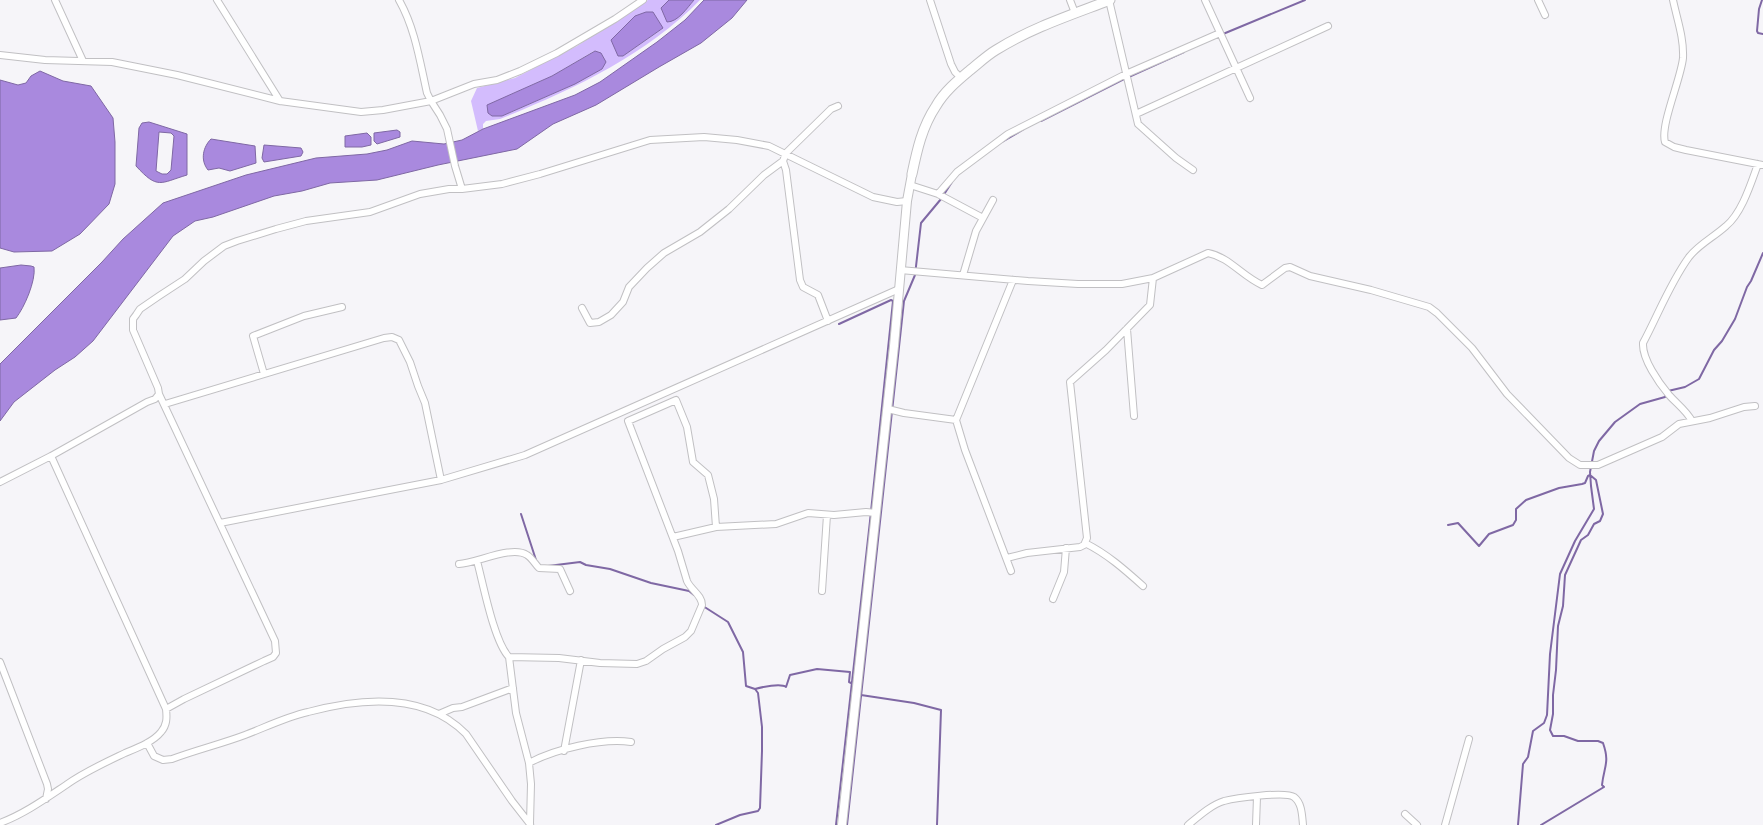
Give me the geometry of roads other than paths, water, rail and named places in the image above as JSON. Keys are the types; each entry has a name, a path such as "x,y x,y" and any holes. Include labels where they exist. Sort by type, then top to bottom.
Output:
{"main road":[{"path":"912,174 920,140 930,116 945,93 961,78 995,50 1019,37 1109,0"}],"street":[{"path":"55,0 83,61"},
{"path":"217,0 280,101"},
{"path":"399,0 405,10 413,35 430,101 440,115 451,141 455,166 462,189"},
{"path":"0,55 45,60 112,62 170,74 280,101 361,112 383,110 430,101 474,84 497,80 520,71 563,49 643,0"},
{"path":"930,0 951,64 955,72 961,78"},
{"path":"1070,0 1076,13"},
{"path":"1109,0 1138,124 1176,158 1193,170"},
{"path":"1205,0 1250,98"},
{"path":"1538,0 1545,16"},
{"path":"1673,0 1683,44 1683,57 1664,132 1665,142 1668,145 1686,150 1761,164 1743,200 1728,225 1700,245 1690,256 1676,277 1643,343 1644,355 1663,388 1684,409 1692,421"},
{"path":"1136,114 1328,26"},
{"path":"938,194 957,172 1008,134 1126,74 1220,33"},
{"path":"582,308 590,323 599,322 611,315 624,302 628,287 647,268 664,253 700,232 729,209 764,175 783,161 786,153 832,109 838,106"},
{"path":"166,709 273,657 276,653 275,641 159,394 158,388 133,330 133,319 140,309 185,279 214,253 237,241 306,221 370,212 420,194 449,189 462,189 502,184 540,174 650,140 704,137 737,140 769,146 786,153 873,197 897,202 907,201"},
{"path":"783,161 786,170 800,280 803,287 818,295 828,321"},
{"path":"842,825 888,409 907,201 912,174"},
{"path":"910,185 938,194 983,218"},
{"path":"963,275 976,231 994,200"},
{"path":"900,270 1013,280 1078,284 1115,284 1153,278 1208,253 1225,259 1250,279 1262,285 1290,266 1310,276 1371,290 1429,307 1472,348 1507,394 1569,458 1580,465 1598,465 1609,461 1662,437 1679,424 1710,418 1744,407 1755,406"},
{"path":"1006,558 1027,553 1080,546 1088,538 1070,382 1127,329 1150,304 1153,278"},
{"path":"1011,571 965,450 956,420 1013,280"},
{"path":"220,523 441,480 525,455 899,289"},
{"path":"264,374 253,336 304,316 342,307"},
{"path":"1127,329 1134,416"},
{"path":"164,404 384,338 392,337 399,340 404,348 425,402 441,480"},
{"path":"0,482 51,456 115,419 155,399 159,394"},
{"path":"509,657 559,658 600,663 637,664 646,661 663,649 677,642 691,631 702,605 702,601 689,586 628,422 676,400 687,428 693,462 708,475 714,499 716,527"},
{"path":"888,409 904,413 956,420"},
{"path":"0,823 13,818 46,799 91,769 147,743 160,733 165,727 167,720 166,709 51,456"},
{"path":"672,537 716,527 776,524 808,513 827,515 866,512 876,513"},
{"path":"822,591 827,515"},
{"path":"1085,542 1117,563 1143,586"},
{"path":"1053,599 1064,572 1066,548"},
{"path":"459,564 477,561 513,551 522,552 528,555 539,568 560,569 570,591"},
{"path":"477,561 496,630 502,647 509,657 516,713 529,763 531,784 530,824"},
{"path":"564,751 582,660"},
{"path":"0,662 47,784 48,794 46,799"},
{"path":"438,714 453,708 462,707 513,688"},
{"path":"147,743 154,756 163,760 243,736 307,712 343,704 403,702 427,708 458,726 466,734 512,801 530,824"},
{"path":"1446,825 1469,739"},
{"path":"529,763 540,757 596,742 616,740 631,742"},
{"path":"47,784 58,787 65,785"},
{"path":"1188,825 1204,812 1224,802 1281,793 1293,796 1298,801 1303,825"},
{"path":"1256,825 1257,797"},
{"path":"1405,814 1417,825"}],"waterway":[{"path":"1223,34 1305,0"},
{"path":"1762,0 1759,9 1757,31 1758,33 1763,34"},
{"path":"1041,121 1122,80 1184,52"},
{"path":"1002,142 1024,129"},
{"path":"847,825 904,301 915,275 921,223 941,199 952,182"},
{"path":"1518,825 1523,764 1528,757 1533,731 1544,723 1547,715 1550,654 1560,574 1575,541 1594,509 1590,472 1594,451 1599,441 1615,422 1640,404 1665,397 1668,391 1685,387 1699,379 1714,350 1722,341 1735,319 1747,287 1763,253"},
{"path":"836,825 893,301 891,300 839,324"},
{"path":"1448,525 1458,523 1479,546 1489,534 1513,525 1516,520 1516,509 1526,500 1559,488 1585,483 1590,475 1596,480 1603,514 1600,521 1594,524 1588,535 1581,540 1565,575 1563,606 1558,626 1553,714 1550,730 1553,736 1564,736 1578,741 1598,741 1603,743 1606,755 1602,785 1604,787 1541,825"},
{"path":"521,514 536,560"},
{"path":"548,566 580,562 586,565 610,569 651,583 689,591 694,595"},
{"path":"703,606 728,622 743,652 746,686 755,689 758,693 762,727 760,808 758,811 740,815 716,825"},
{"path":"755,689 776,685 786,687 790,675 817,669 850,672 849,682 851,683"},
{"path":"861,695 914,703 941,710 937,825"}]}
